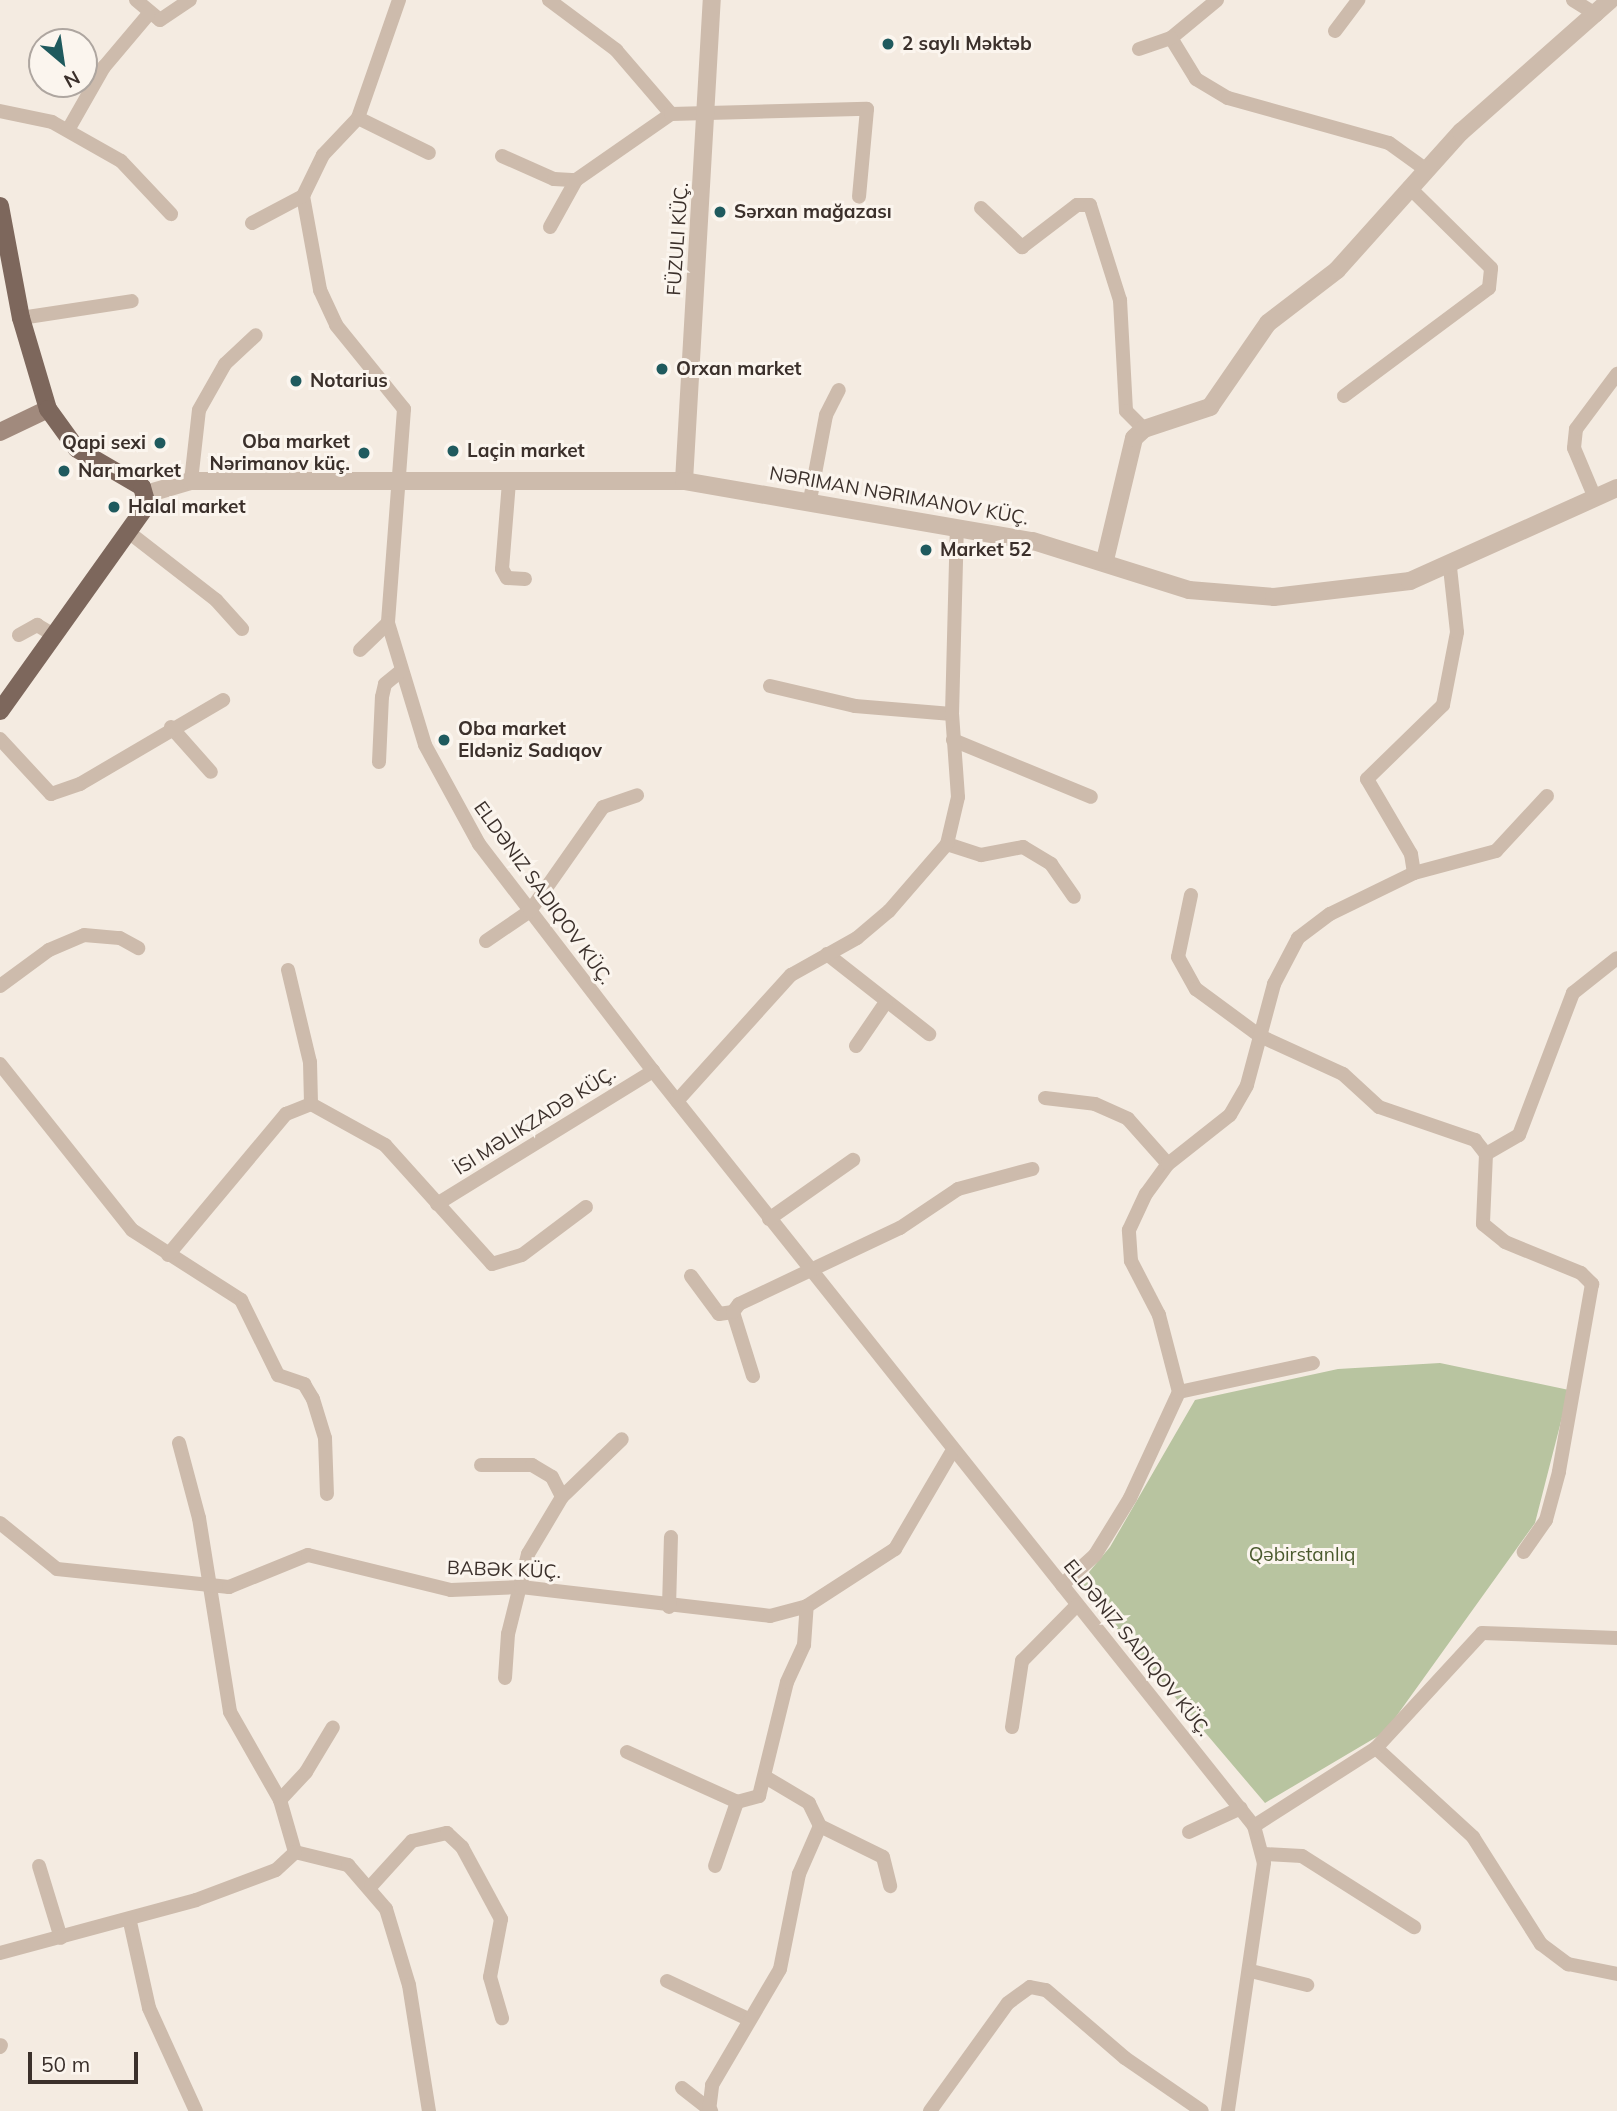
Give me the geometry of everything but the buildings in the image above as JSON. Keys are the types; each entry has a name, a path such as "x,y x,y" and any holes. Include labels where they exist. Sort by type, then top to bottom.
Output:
{"main road":[{"path":"0,206 21,317 48,409 77,449 146,494 131,534 0,711"},
{"path":"0,432 48,409"}],"street":[{"path":"136,0 148,15 168,17 190,0"},
{"path":"252,223 303,196 323,155 358,118 399,0"},
{"path":"549,0 616,50 671,114"},
{"name":"FÜZULI KÜÇ.","path":"684,481 712,0"},
{"path":"1139,48 1171,38 1217,0"},
{"path":"1335,31 1359,0"},
{"path":"1573,0 1597,15"},
{"path":"1105,560 1129,449 1144,429 1210,407 1268,323 1337,270 1425,169 1597,15 1610,0"},
{"path":"68,130 104,67 148,15"},
{"path":"1171,38 1196,79 1209,89 1390,143 1425,169"},
{"path":"550,227 576,180 671,114 867,109 859,197"},
{"path":"0,111 68,130 121,161 171,214"},
{"path":"358,118 429,153"},
{"path":"502,156 554,179 576,180"},
{"path":"1344,396 1489,288 1491,268 1409,187"},
{"path":"303,196 320,290 336,325 404,409 402,482 388,623 400,673 444,786 530,911 653,1071 951,1453 1062,1585 1254,1826 1264,1854 1251,1971 1228,2111"},
{"path":"981,208 1022,247 1077,205 1090,205 1120,300 1126,411 1144,429"},
{"path":"21,317 132,300"},
{"path":"191,481 199,410 225,364 256,335"},
{"path":"1595,498 1574,448 1576,429 1617,374"},
{"path":"810,500 826,415 839,390"},
{"name":"NƏRIMAN NƏRIMANOV KÜÇ.","path":"146,494 191,481 684,481 810,500 957,528 1105,560 1189,590 1231,597 1376,589 1450,568 1617,488"},
{"path":"509,482 502,569 507,578 525,579"},
{"path":"677,1101 791,975 827,954 889,911 947,844 958,797 952,714 957,528"},
{"path":"131,534 216,600 242,629"},
{"path":"1413,873 1411,854 1367,779 1443,705 1457,632 1450,568"},
{"path":"360,650 388,623"},
{"path":"19,635 37,625 55,636"},
{"path":"379,762 385,684 400,673"},
{"path":"770,686 855,706 952,714"},
{"path":"0,739 51,794 80,784 171,727 223,700"},
{"path":"171,727 211,772"},
{"path":"953,740 1091,797"},
{"path":"486,941 530,911 584,827 603,807 637,795"},
{"path":"1062,1585 1109,1532 1167,1428 1179,1392 1159,1315 1131,1261 1129,1230 1168,1164 1230,1115 1260,1036 1274,984 1298,939 1330,914 1413,873 1496,851 1547,796"},
{"path":"947,844 981,855 1023,847 1051,864 1074,897"},
{"path":"1191,895 1178,957 1183,975 1260,1036 1343,1074 1379,1107 1475,1140 1486,1154 1483,1224 1490,1233 1581,1273 1591,1284 1559,1472 1546,1520 1524,1552"},
{"path":"0,986 49,950 84,935 120,937 138,948"},
{"path":"827,954 929,1034"},
{"path":"1486,1154 1519,1135 1573,993 1617,958"},
{"path":"288,970 310,1062 311,1104"},
{"path":"856,1046 886,1002"},
{"path":"0,1064 132,1230 241,1300 278,1375 304,1384 325,1438 327,1494"},
{"name":"İSI MƏLIKZADƏ KÜÇ.","path":"437,1204 653,1071"},
{"path":"1045,1098 1095,1104 1128,1119 1168,1164"},
{"path":"311,1104 385,1145 492,1264 522,1255 586,1207"},
{"path":"168,1255 286,1114 311,1104"},
{"path":"769,1219 853,1160"},
{"path":"691,1276 719,1314 733,1312 807,1268 900,1228 958,1189 1032,1169"},
{"path":"733,1312 753,1376"},
{"path":"1179,1392 1313,1363"},
{"path":"505,1678 508,1634 534,1539 562,1497 622,1438"},
{"path":"179,1443 199,1518 230,1712 280,1800 295,1852"},
{"name":"BABƏK KÜÇ.","path":"0,1523 57,1569 208,1585 250,1581 308,1555 451,1590 522,1587 669,1607 770,1616 807,1606 895,1549 951,1453"},
{"path":"481,1465 532,1465 552,1477 562,1497"},
{"path":"669,1607 671,1537"},
{"path":"1012,1727 1022,1661 1077,1605"},
{"path":"627,1752 737,1802 759,1796 767,1778 787,1682 804,1645 807,1606"},
{"path":"1254,1826 1376,1748 1482,1633 1617,1638"},
{"path":"280,1800 306,1772 333,1727"},
{"path":"1376,1748 1473,1838 1541,1944 1568,1964 1617,1974"},
{"path":"767,1778 809,1803 820,1826 883,1857 890,1886"},
{"path":"715,1866 737,1802"},
{"path":"1189,1832 1241,1808"},
{"path":"710,2110 712,2085 746,2018 780,1969 799,1874 820,1826"},
{"path":"371,1885 412,1841 447,1833 462,1847 500,1919 503,1934 490,1977 502,2018"},
{"path":"295,1852 348,1865 371,1885 386,1909 409,1985 429,2111"},
{"path":"0,1953 130,1922 276,1870 295,1852"},
{"path":"1264,1854 1301,1856 1414,1927"},
{"path":"39,1866 61,1938"},
{"path":"130,1922 149,2008 196,2111"},
{"path":"1251,1971 1307,1985"},
{"path":"667,1981 746,2018"},
{"path":"930,2111 1008,2003 1030,1987 1046,1990 1125,2059 1198,2110"},
{"path":"682,2088 710,2110"}],"green space":[{"name":"Qəbirstanlıq","path":"1440,1363 1569,1390 1535,1523 1385,1732 1265,1803 1079,1584 1110,1547 1195,1400 1338,1369"}],"place":[{"name":"2 saylı Məktəb","path":"888,44"},
{"name":"Sərxan mağazası","path":"720,212"},
{"name":"Orxan market","path":"662,369"},
{"name":"Notarius","path":"296,381"},
{"name":"Qapi sexi","path":"160,443"},
{"name":"Laçin market","path":"453,451"},
{"name":"Oba market Nərimanov küç.","path":"364,453"},
{"name":"Nar market","path":"64,471"},
{"name":"Halal market","path":"114,507"},
{"name":"Market 52","path":"926,550"},
{"name":"Oba market Eldəniz Sadıqov","path":"444,740"}]}
